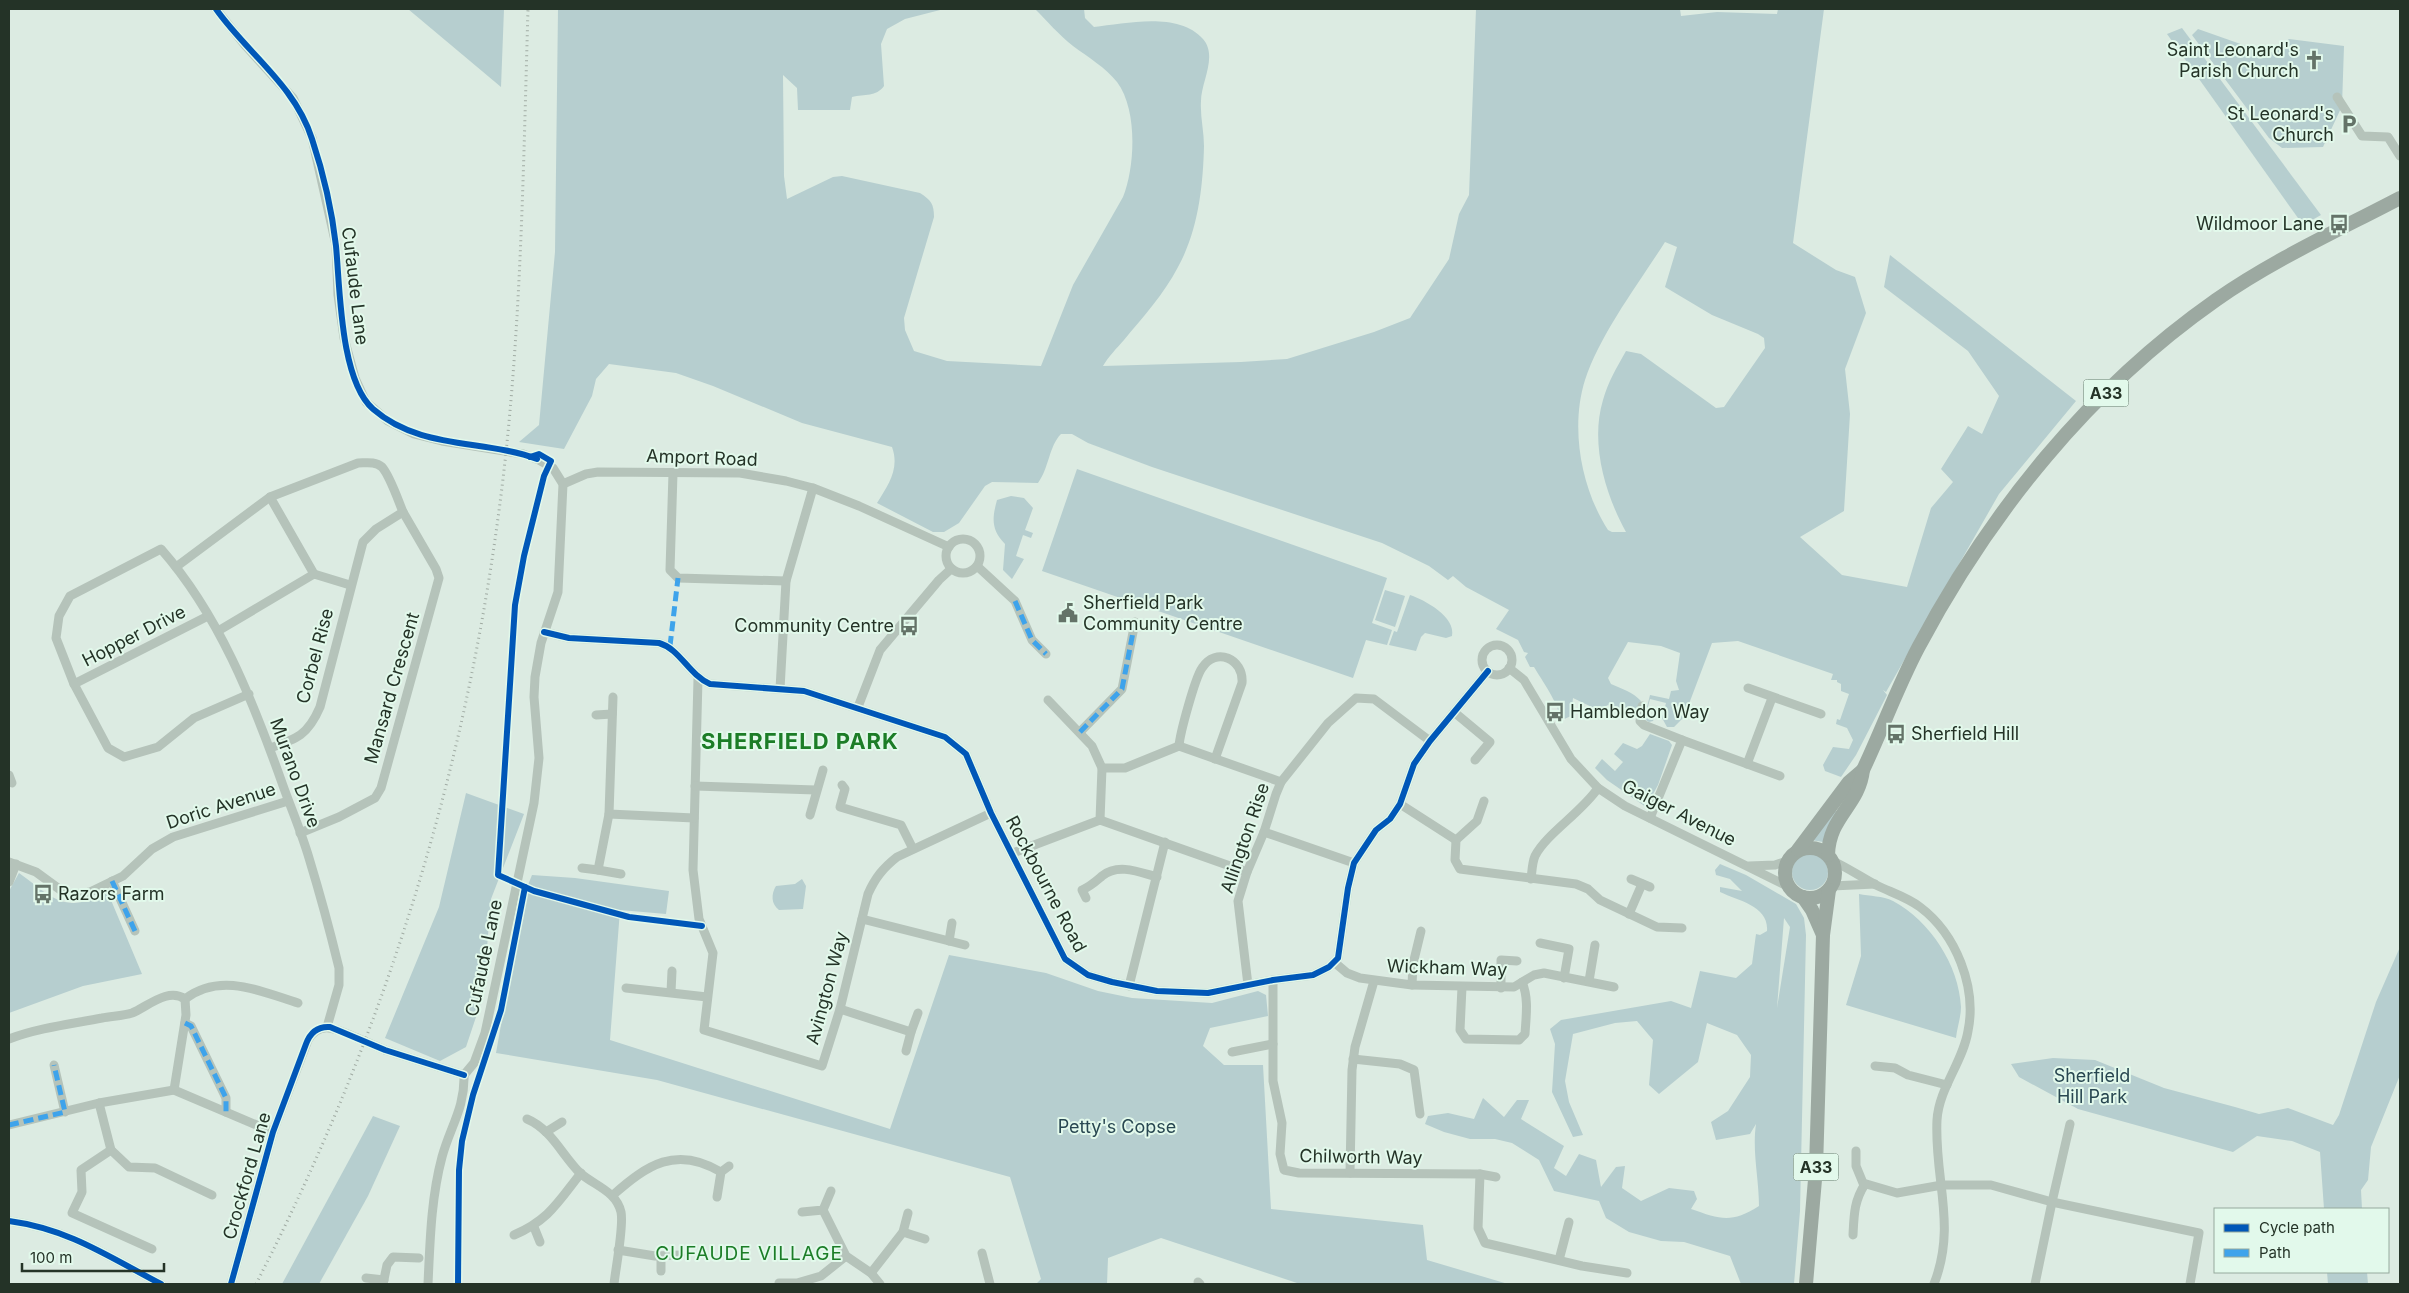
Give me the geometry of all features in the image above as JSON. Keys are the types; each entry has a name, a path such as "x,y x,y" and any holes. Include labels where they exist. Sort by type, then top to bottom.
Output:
{"highway":[{"name":"A33","path":"1830,858 1831,834 1862,785 1863,770 1917,650 1963,570 2014,496 2069,431 2117,382 2183,325 2217,299 2268,267 2400,198"},
{"name":"A33","path":"1798,850 1849,782 1863,770"},
{"path":"1815,848 1830,858 1835,874 1831,888 1816,897 1803,898 1791,888 1784,876 1787,861 1798,850 1815,848"},
{"name":"A33","path":"1806,1284 1816,1168 1823,936 1831,888"},
{"name":"A33","path":"1803,898 1812,910 1823,936"}],"street":[{"name":"Cufaude Lane","path":"216,9 244,44 294,98 312,138 336,245 338,294 344,338 355,378 366,402 388,421 414,434 442,441 523,454 538,460 553,468 563,484 558,592 544,632 534,677 539,758 534,803 485,1033 474,1062 464,1075"},
{"path":"2337,97 2362,136 2388,136 2400,156"},
{"name":"Mansard Crescent","path":"176,567 270,497 358,463 371,462 381,467 403,512 436,568 439,578 381,788 375,798 339,817 300,833"},
{"name":"Amport Road","path":"563,484 586,474 598,472 740,473 786,480 812,488 948,547"},
{"path":"673,473 670,570 678,578 786,581"},
{"path":"780,689 786,581 812,488"},
{"path":"270,497 314,574 350,585 363,542 376,529 403,512"},
{"path":"965,539 974,543 980,552 977,566 966,573 958,573 951,569 946,557 948,547 957,540 965,539"},
{"name":"Murano Drive","path":"74,684 56,638 59,616 70,596 161,550 176,567 218,631 249,694 309,856 339,968 339,984 327,1027"},
{"path":"977,566 1015,601 1032,640 1046,654"},
{"path":"858,707 880,650 939,580 951,569"},
{"path":"218,631 314,574"},
{"name":"Corbel Rise","path":"270,748 305,733 313,723 320,707 350,585"},
{"name":"Hopper Drive","path":"74,684 208,616"},
{"path":"1080,732 1122,689 1135,622"},
{"path":"544,632 569,638 659,643 670,646 698,679"},
{"path":"1496,645 1504,647 1510,654 1511,663 1509,668 1496,674 1488,671 1483,664 1484,654 1490,647 1496,645"},
{"path":"1178,746 1200,670 1213,659 1222,657 1231,659 1242,670 1242,683 1215,760"},
{"name":"Gaiger Avenue","path":"1509,668 1524,680 1571,759 1598,788 1625,806 1791,888"},
{"path":"1334,962 1338,958 1348,888 1354,863 1376,830 1390,819 1400,804 1414,764 1430,741 1488,671"},
{"name":"Rockbourne Road","path":"698,679 710,684 804,690 945,737 966,754 991,813 1013,853 1065,959 1088,975 1129,986 1185,994 1208,993 1273,980 1313,975 1334,962"},
{"name":"Avington Way","path":"698,679 693,870 699,919 713,953 704,1030 822,1066 840,1009 862,919 875,879 884,867 897,857 991,813"},
{"path":"74,684 108,748 124,757 158,747 194,718 249,694"},
{"path":"1748,688 1821,714"},
{"path":"598,870 609,814 613,697"},
{"name":"Allington Rise","path":"1248,985 1238,901 1281,782 1328,723 1356,698 1374,699 1430,741"},
{"path":"1746,764 1772,698"},
{"path":"1048,700 1092,746 1102,768 1100,820"},
{"path":"1642,706 1640,721 1644,725 1780,776"},
{"path":"1454,712 1490,742 1475,760"},
{"path":"596,715 612,714"},
{"path":"1650,818 1682,740"},
{"path":"1102,768 1125,768 1178,746 1281,782"},
{"path":"810,815 823,770"},
{"path":"842,785 845,788 840,807 901,825 913,849"},
{"path":"695,786 816,790"},
{"path":"1531,879 1535,856 1546,842 1591,798 1598,788"},
{"name":"Doric Avenue","path":"13,863 36,872 62,891 74,895 90,892 112,882 134,868 152,849 173,837 288,801"},
{"path":"1484,801 1477,821 1456,840 1455,860 1460,869 1583,886 1600,900 1657,927 1682,928"},
{"path":"1400,804 1456,840"},
{"path":"609,814 694,818"},
{"path":"1013,853 1100,820 1247,872"},
{"path":"1264,832 1354,863"},
{"path":"1129,986 1166,842"},
{"path":"1830,858 1875,884 1919,906 1948,937 1959,957 1970,1003 1968,1032 1947,1085 1937,1119 1937,1152 1946,1224 1940,1268 1934,1284"},
{"name":"Gaiger Avenue","path":"1747,866 1775,865 1787,861"},
{"path":"9,882 13,863"},
{"path":"582,868 621,874"},
{"path":"1086,898 1082,890 1095,884 1102,876 1116,869 1130,869 1156,877"},
{"path":"1629,914 1646,886 1631,879"},
{"path":"112,882 135,931"},
{"path":"1831,888 1875,884"},
{"path":"862,919 965,944"},
{"path":"949,940 952,923"},
{"path":"1412,985 1413,964 1421,931"},
{"path":"1540,943 1569,949 1564,978"},
{"path":"1589,981 1595,946"},
{"path":"1501,988 1500,960 1517,961"},
{"name":"Wickham Way","path":"1334,962 1347,973 1374,981 1412,985 1514,987 1534,974 1544,973 1614,987"},
{"path":"670,992 672,971"},
{"name":"Chilworth Way","path":"1273,980 1273,1081 1282,1123 1280,1154 1282,1167 1290,1172 1480,1174 1496,1177"},
{"path":"1350,1173 1353,1059 1362,1019 1374,981"},
{"path":"1462,987 1460,1030 1466,1039 1519,1040 1525,1034 1526,1024 1526,991 1522,982"},
{"path":"185,999 194,992 208,987 222,984 240,984 298,1003"},
{"path":"626,988 707,997"},
{"path":"9,1039 26,1032 132,1012 152,1001 171,996 179,996 185,999"},
{"path":"174,1090 186,1008 185,999"},
{"path":"840,1009 912,1032"},
{"path":"906,1051 918,1013"},
{"path":"184,1023 191,1026 226,1098 226,1112"},
{"path":"327,1027 385,1050 464,1075 464,1093 460,1111 442,1156 435,1197 428,1284"},
{"name":"Crockford Lane","path":"231,1284 274,1132 308,1040 318,1028 327,1027"},
{"path":"1232,1052 1273,1044"},
{"path":"1353,1059 1400,1064 1414,1070 1420,1114"},
{"path":"54,1065 65,1112"},
{"path":"1875,1066 1895,1068 1908,1075 1947,1085"},
{"path":"9,1125 99,1103 174,1090 274,1132"},
{"path":"99,1103 112,1150 129,1167 155,1168 212,1195"},
{"path":"527,1119 536,1123 546,1132 581,1173 613,1195 621,1209 623,1224 614,1284"},
{"path":"546,1132 562,1122"},
{"path":"2037,1284 2052,1202 2070,1124"},
{"path":"112,1150 81,1170 82,1192 72,1213 152,1249"},
{"path":"1856,1152 1856,1166 1863,1183 1897,1193 1942,1185 1991,1185 2052,1202 2199,1233 2190,1284"},
{"path":"613,1195 636,1175 654,1164 668,1160 702,1164 721,1172"},
{"path":"717,1197 721,1172 729,1166"},
{"path":"511,1235 534,1227 547,1217 581,1173"},
{"path":"1480,1174 1478,1228 1485,1243 1627,1273"},
{"path":"1853,1235 1854,1208 1857,1196 1865,1184"},
{"path":"831,1191 824,1210 846,1256 871,1273 880,1284"},
{"path":"802,1212 824,1210"},
{"path":"871,1273 903,1232 908,1213"},
{"path":"9,1221 40,1226 66,1234 161,1284"},
{"path":"1559,1260 1569,1222"},
{"path":"534,1227 540,1242"},
{"path":"903,1232 925,1239"},
{"path":"618,1250 661,1257 680,1255"},
{"path":"982,1253 990,1284"},
{"path":"779,1283 797,1284 827,1273 846,1256"},
{"path":"366,1278 383,1282 387,1264 393,1257 419,1258"},
{"path":"661,1257 661,1271"}],"green space":[{"path":"408,9 504,9 501,87"},
{"path":"558,9 944,9 905,19 887,29 881,44 884,86 874,94 852,97 850,110 798,110 797,88 783,75 784,176 787,199 833,177 842,176 920,193 931,203 934,217 904,318 905,330 914,351 947,361 1041,366 1073,285 1123,197 1132,155 1131,123 1128,108 1124,94 1117,82 1102,67 1068,42 1035,9 1084,9 1085,18 1094,27 1151,21 1180,25 1192,30 1203,39 1209,53 1208,69 1201,101 1204,146 1201,193 1190,239 1178,267 1166,287 1103,366 1287,359 1374,332 1410,318 1449,259 1459,214 1469,195 1476,9 1680,9 1681,16 1717,12 1777,14 1778,9 1824,9 1793,243 1836,270 1855,277 1866,313 1845,369 1850,414 1844,511 1800,537 1842,575 1907,587 1931,508 1953,482 1941,469 1968,426 1982,434 1999,396 1968,351 1884,287 1890,255 2076,401 1999,494 1886,692 1883,690 1887,695 1856,755 1841,777 1825,771 1823,765 1833,747 1849,749 1853,740 1847,728 1836,724 1837,719 1840,720 1849,694 1841,691 1841,684 1837,680 1831,680 1833,674 1738,641 1712,643 1684,717 1674,727 1667,727 1662,718 1666,703 1650,699 1646,714 1655,717 1653,721 1649,722 1644,719 1650,695 1669,699 1671,691 1679,690 1676,681 1680,653 1661,646 1628,642 1608,678 1611,684 1631,693 1641,701 1636,715 1629,717 1618,708 1608,705 1598,710 1573,698 1571,716 1560,721 1558,709 1550,694 1534,667 1530,667 1525,657 1528,653 1524,652 1518,640 1496,629 1509,610 1466,587 1453,576 1448,580 1429,566 1382,543 1152,467 1088,443 1072,434 1061,434 1057,439 1045,471 1038,483 992,482 985,486 959,523 944,532 933,532 877,503 889,483 894,470 895,462 892,447 802,423 713,386 676,373 609,364 596,379 592,396 564,449 519,442 539,425 555,252","holes":["1665,242 1677,247 1665,287 1712,315 1758,334 1764,338 1765,348 1724,407 1716,408 1641,354 1626,351 1607,387 1599,416 1599,451 1602,468 1606,485 1626,532 1612,532 1608,530 1591,496 1581,457 1578,418 1585,380 1610,327"]},
{"path":"2182,28 2321,215 2303,225 2167,34"},
{"path":"2198,29 2269,54 2289,39 2344,46 2342,106 2323,147 2282,148 2269,138 2192,35"},
{"path":"1077,469 1387,578 1372,623 1392,630 1387,645 1366,640 1353,678 1042,571"},
{"path":"1011,496 1024,498 1033,508 1025,530 1033,533 1031,538 1023,535 1016,556 1024,559 1012,579 1003,570 1005,544 997,534 994,524 997,500"},
{"path":"1385,590 1405,596 1395,627 1375,620"},
{"path":"1410,595 1438,610 1449,622 1452,636 1446,638 1425,633 1421,637 1416,651 1389,645 1394,631 1397,632"},
{"path":"1650,734 1669,741 1672,745 1658,785 1646,807 1607,780 1595,768 1602,759 1615,771 1623,762 1614,754 1623,743 1637,749 1642,746"},
{"path":"466,793 524,814 491,899 483,996 466,1047 440,1061 385,1038 439,907"},
{"path":"1834,809 1838,813 1828,826 1823,842 1811,840"},
{"path":"1810,854 1817,855 1823,859 1827,865 1827,879 1823,885 1817,889 1810,890 1803,889 1797,885 1793,879 1792,872 1793,865 1797,859 1803,855"},
{"path":"1720,864 1746,875 1796,904 1804,918 1806,935 1800,1211 1794,1284 1741,1284 1730,1256 1684,1242 1661,1241 1629,1232 1606,1218 1599,1201 1554,1191 1539,1160 1512,1143 1495,1139 1470,1139 1444,1132 1425,1124 1428,1116 1448,1113 1474,1119 1483,1098 1504,1117 1517,1100 1529,1100 1521,1119 1564,1146 1554,1168 1566,1176 1579,1154 1596,1160 1601,1187 1616,1167 1625,1166 1622,1188 1641,1201 1669,1188 1694,1191 1697,1199 1691,1209 1718,1217 1725,1218 1741,1215 1759,1206 1755,1145 1756,1124 1750,1134 1716,1140 1711,1122 1728,1111 1750,1077 1751,1055 1737,1035 1707,1023 1698,1062 1659,1094 1649,1085 1653,1040 1637,1021 1615,1023 1573,1034 1565,1081 1569,1102 1583,1135 1573,1137 1552,1092 1555,1044 1550,1029 1561,1020 1671,1001 1691,1008 1700,971 1736,978 1752,964 1756,934 1760,935 1767,931 1766,923 1758,910 1720,892 1720,887 1742,891 1730,879 1716,875 1715,870","holes":["1784,918 1790,927 1777,1008"]},
{"path":"19,873 60,901 80,902 108,893 142,974 83,986 9,1013 9,891"},
{"name":"Petty's Copse","path":"532,875 575,878 669,891 666,914 620,910 610,1040 890,1129 949,955 1046,973 1098,991 1132,998 1212,1003 1258,991 1266,995 1268,1016 1210,1028 1203,1046 1224,1065 1263,1065 1271,1209 1423,1225 1427,1260 1508,1284 1300,1284 1161,1238 1108,1258 1107,1284 1036,1284 1041,1279 1010,1177 657,1080 496,1053 524,895"},
{"path":"802,879 806,886 803,909 779,910 774,905 773,899 773,892 776,886 795,884"},
{"path":"1859,894 1893,901 1919,920 1940,946 1955,976 1959,991 1961,1011 1956,1038 1846,1005 1861,956"},
{"name":"Sherfield Hill Park","path":"2400,947 2400,1075 2371,1147 2368,1180 2361,1190 2362,1208 2324,1208 2320,1152 2292,1141 2257,1136 2233,1152 2078,1109 2019,1077 2011,1064 2053,1058 2095,1060 2164,1088 2259,1114 2288,1108 2333,1125 2339,1115 2376,1002"},
{"path":"373,1116 400,1126 368,1196 319,1284 282,1284"},
{"path":"2327,1273 2367,1273 2368,1284 2328,1284"}],"railway":[{"path":"256,1284 301,1193 378,1007 410,911 438,815 462,717 482,618 498,518 512,392 520,264 528,9"}],"marked path":[{"path":"670,646 678,578"},
{"path":"1015,601 1032,640 1046,654"},
{"path":"1080,732 1122,689 1135,622"},
{"path":"112,881 135,931"},
{"path":"185,1023 191,1026 226,1098 226,1112"},
{"path":"9,1125 65,1112 54,1065"}],"cycle path":[{"path":"216,9 294,102 312,139 332,219 348,355 354,377 362,395 373,409 391,422 411,431 431,438 516,453 537,459"},
{"path":"530,457 539,454 551,461 544,476 524,556 515,605 498,875 534,891 629,917 702,926"},
{"path":"544,632 569,638 659,643 673,651 702,680 710,684 804,691 945,737 966,754 991,813 1065,959 1088,975 1157,991 1208,993 1273,980 1313,975 1329,967 1338,958 1348,888 1354,863 1376,830 1390,819 1400,804 1414,764 1430,741 1488,671"},
{"path":"458,1284 459,1170 462,1141 473,1095 501,1010 525,887"},
{"path":"231,1284 273,1132 306,1044 315,1031 330,1027 385,1050 464,1075"},
{"path":"9,1221 51,1230 70,1237 161,1284"}],"place":[{"name":"Saint Leonard's Parish Church","path":"2314,60"},
{"name":"St Leonard's Church","path":"2349,124"},
{"name":"Wildmoor Lane","path":"2339,224"},
{"name":"Sherfield Park Community Centre","path":"1068,613"},
{"name":"Community Centre","path":"909,626"},
{"name":"Hambledon Way","path":"1555,712"},
{"name":"Sherfield Hill","path":"1896,734"},
{"name":"Razors Farm","path":"43,894"}],"district":[{"name":"SHERFIELD PARK","path":"800,741"},
{"name":"CUFAUDE VILLAGE","path":"749,1253"}]}
